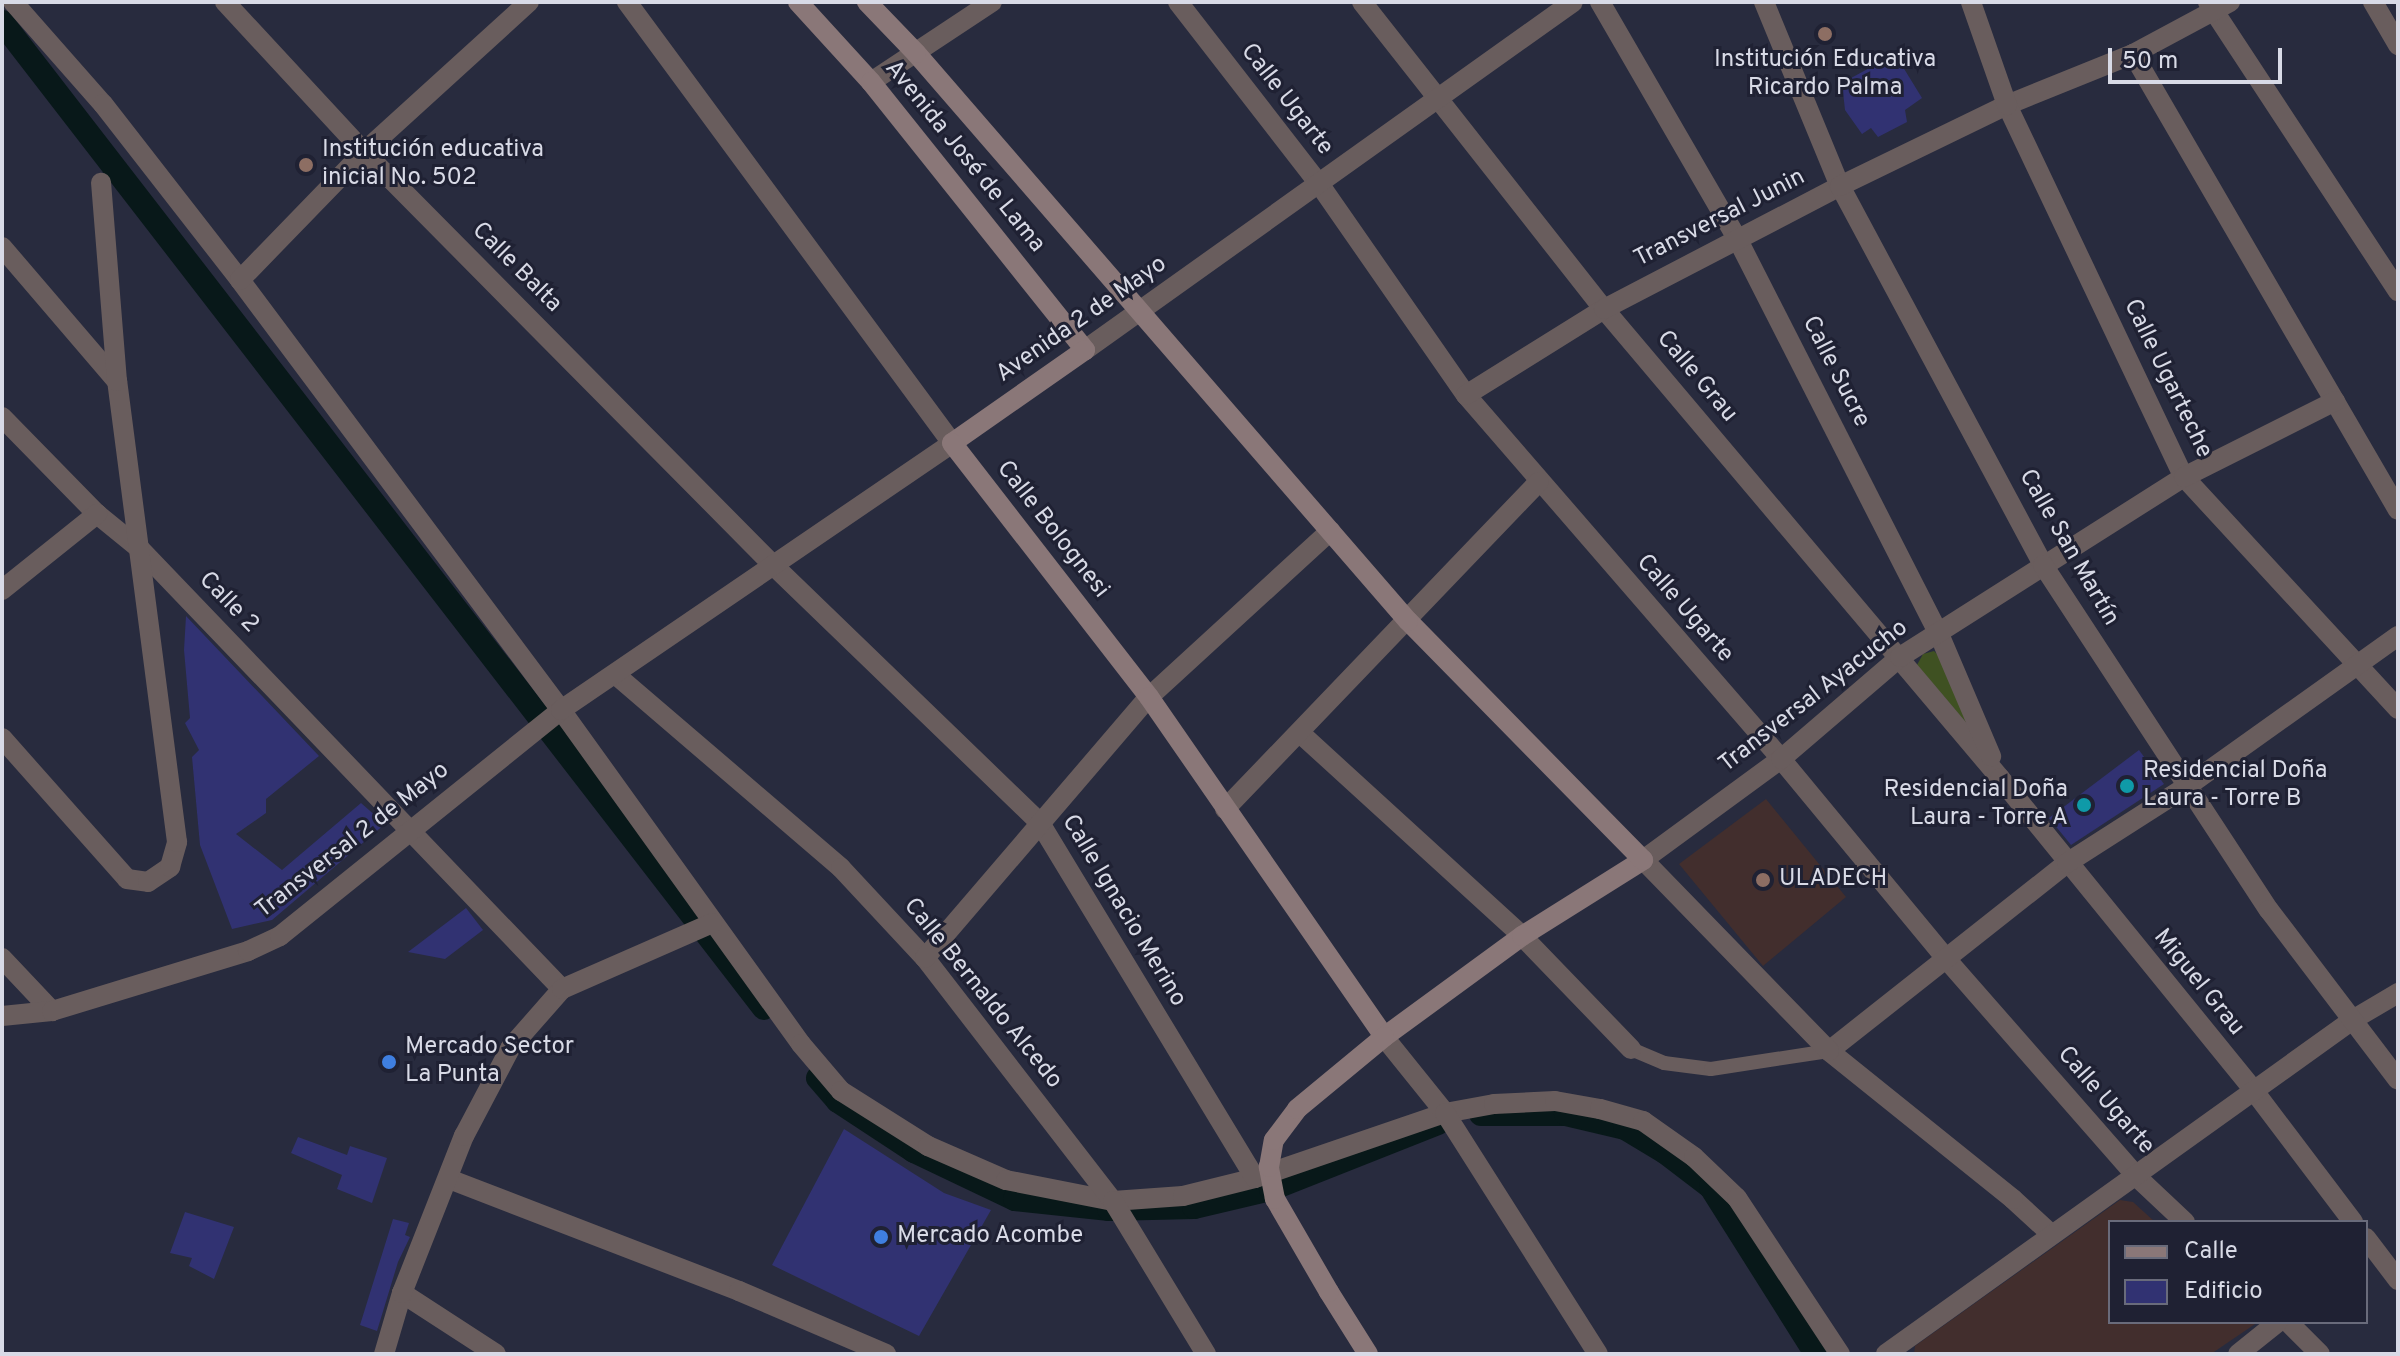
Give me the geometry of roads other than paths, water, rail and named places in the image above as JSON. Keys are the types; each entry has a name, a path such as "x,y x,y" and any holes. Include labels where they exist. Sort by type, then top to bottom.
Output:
{"main road":[{"name":"Avenida José de Lama","path":"798,2 871,82 1085,350"},
{"name":"Avenida José de Lama","path":"867,2 916,53 1408,621 1643,860"},
{"name":"Avenida 2 de Mayo","path":"952,443 1085,350"},
{"name":"Calle Bolognesi","path":"952,443 1149,697 1384,1037"},
{"name":"Transversal Ayacucho","path":"1368,1354 1275,1199 1269,1167 1274,1140 1297,1109 1384,1037 1522,936 1643,860"}],"street":[{"path":"13,2 103,104 240,280 801,1044 841,1091 928,1146 1006,1180 1113,1201 1183,1196 1255,1178 1445,1113 1494,1104 1555,1101 1643,1121 1694,1157 1737,1198 1840,1354"},
{"name":"Calle Balta","path":"225,2 364,152 773,565"},
{"path":"240,280 364,152 529,2"},
{"name":"Calle Bolognesi","path":"627,2 952,443"},
{"path":"871,82 992,2"},
{"name":"Calle Ugarte","path":"1178,2 1320,185 1466,395 1781,759 1948,961 2137,1177 2183,1220"},
{"name":"Calle Grau","path":"1362,2 1604,309 2000,778"},
{"name":"Avenida 2 de Mayo","path":"1085,350 1573,2"},
{"name":"Calle Sucre","path":"1600,2 1738,240 1939,634 2000,778"},
{"name":"Calle San Martín","path":"1764,2 1840,186 2043,565 2269,910 2398,1080"},
{"name":"Calle Ugarteche","path":"1971,2 2007,105 2184,477 2398,709"},
{"path":"2373,2 2398,45"},
{"path":"2217,5 2398,291"},
{"name":"Transversal Junin","path":"1466,395 1604,309 1840,186 2007,105 2133,54 2217,5"},
{"path":"2133,54 2398,510"},
{"path":"2,738 127,879 148,882 170,867 177,842 117,381 101,183"},
{"path":"2,247 117,381"},
{"name":"Transversal Ayacucho","path":"1643,860 1781,759 1900,657 2184,477 2335,401"},
{"name":"Calle 2","path":"2,417 97,514 140,549 562,989"},
{"name":"Avenida 2 de Mayo","path":"616,675 952,443"},
{"path":"1225,809 1539,482"},
{"path":"2,590 97,514"},
{"path":"925,958 1149,697 1330,531"},
{"name":"Calle Ignacio Merino","path":"773,565 1040,823 1255,1178"},
{"path":"1829,1051 1948,961 2067,863 2186,787 2398,636"},
{"name":"Transversal 2 de Mayo","path":"2,1016 52,1011 248,951 280,936 558,712 616,675"},
{"name":"Calle Bernaldo Alcedo","path":"616,675 841,868 925,958 1113,1201 1206,1354"},
{"path":"1300,733 1522,936 1631,1049"},
{"name":"Miguel Grau","path":"2000,778 2254,1091 2351,1220"},
{"path":"1643,860 1829,1051 2013,1199 2051,1234"},
{"path":"384,1354 402,1293 464,1136 511,1047 562,989 712,923"},
{"path":"2,958 52,1011"},
{"path":"1886,1354 2354,1019 2398,993"},
{"name":"Calle Bolognesi","path":"1384,1037 1445,1113 1598,1354"},
{"path":"449,1179 739,1291 886,1354"},
{"path":"2368,1241 2398,1280"},
{"path":"402,1293 496,1354"},
{"path":"2238,1354 2276,1324"},
{"path":"2290,1324 2320,1354"}],"lane":[{"path":"1631,1049 1664,1063 1711,1069 1829,1051"}],"waterway":[{"path":"2,22 764,1008"},
{"path":"818,1078 838,1101 914,1151 1015,1199 1109,1209 1194,1207 1271,1189 1438,1123"},
{"path":"1481,1114 1566,1114 1625,1128 1665,1152 1711,1187 1816,1354"}],"place":[{"name":"Institución Educativa Ricardo Palma","path":"1825,34"},
{"name":"Institución educativa inicial No. 502","path":"306,165"},
{"name":"Residencial Doña Laura - Torre B","path":"2127,786"},
{"name":"Residencial Doña Laura - Torre A","path":"2084,805"},
{"name":"ULADECH","path":"1763,880"},
{"name":"Mercado Sector La Punta","path":"389,1062"},
{"name":"Mercado Acombe","path":"881,1237"}]}
